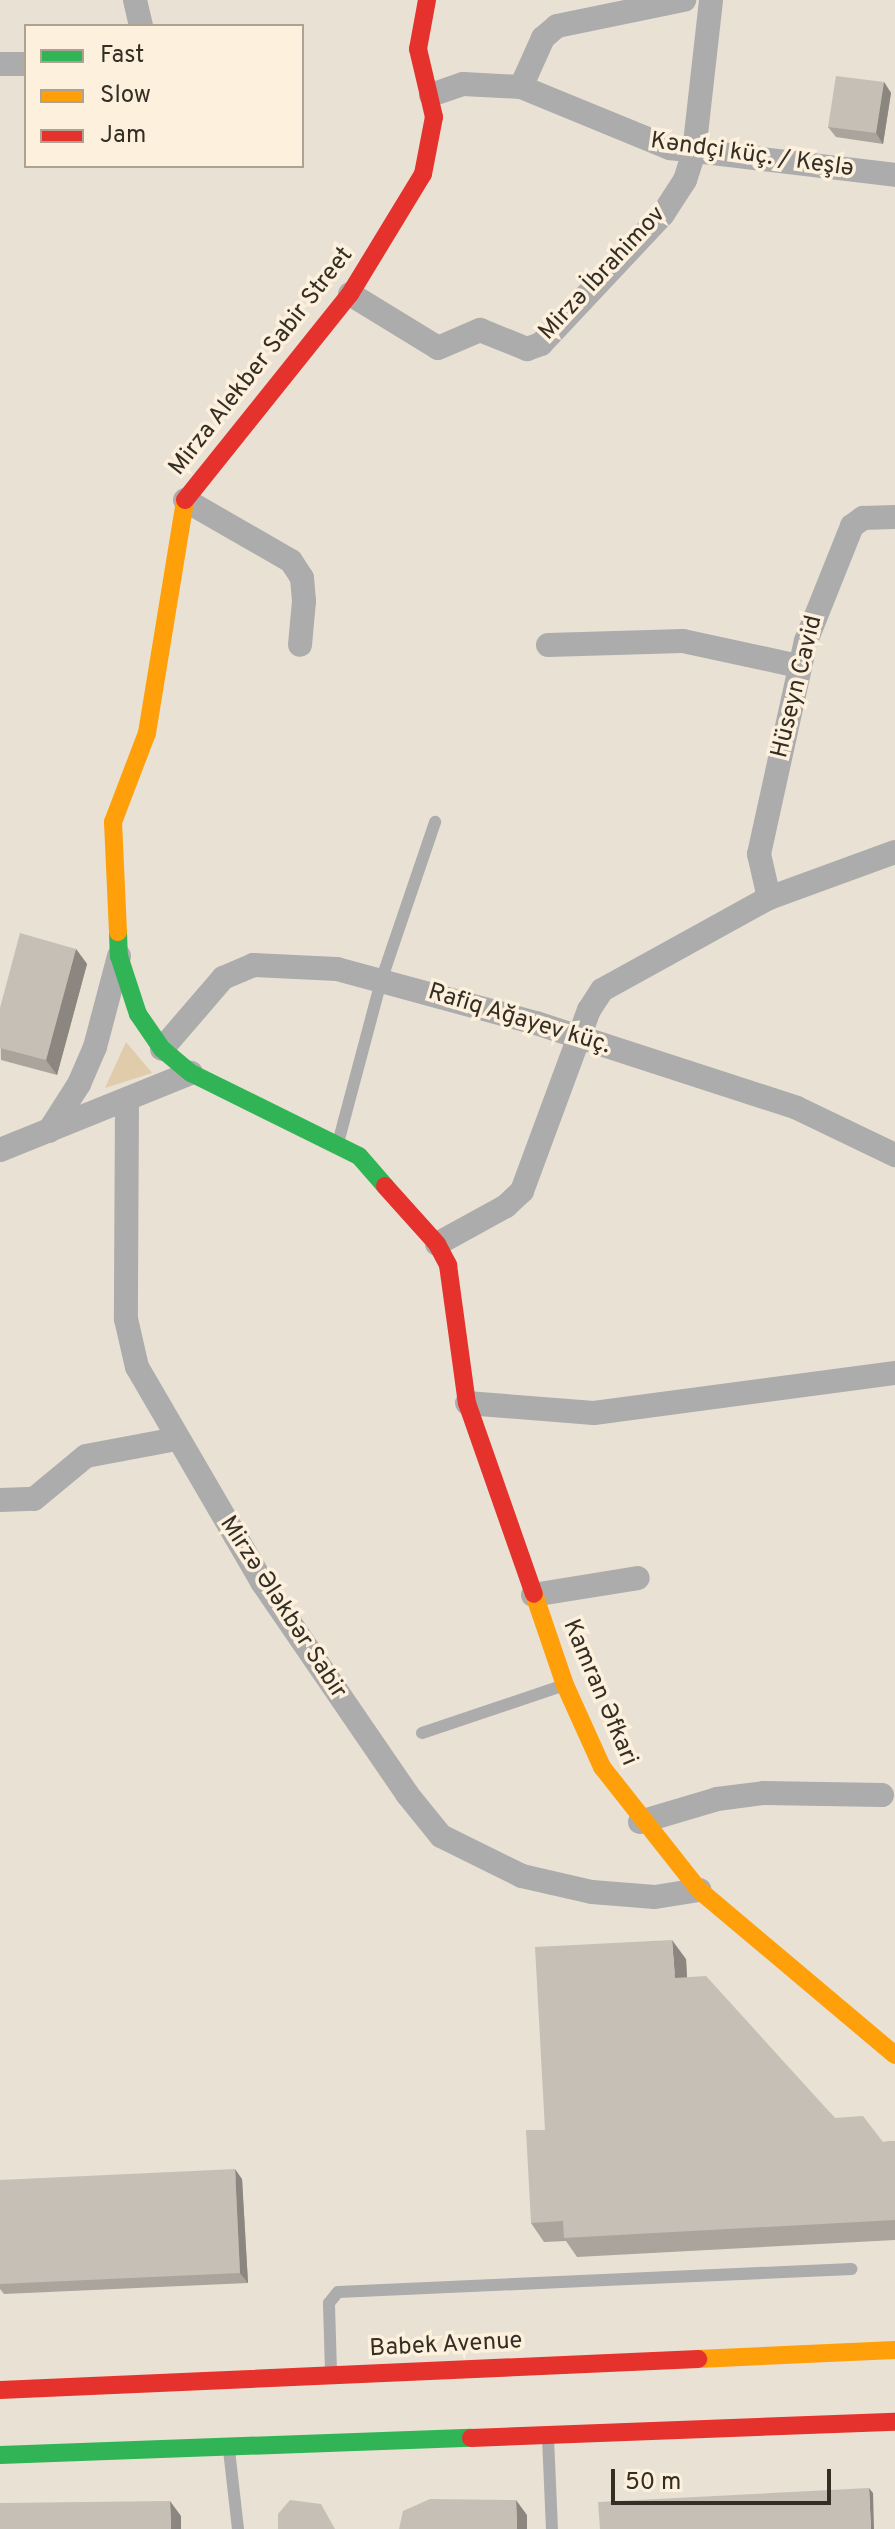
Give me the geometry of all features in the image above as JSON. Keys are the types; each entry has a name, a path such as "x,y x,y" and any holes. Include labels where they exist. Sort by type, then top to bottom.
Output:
{"street":[{"path":"135,0 141,24"},
{"name":"Mirza Alekber Sabir Street","path":"427,0 418,49 434,117 423,174 350,294 185,500 147,733 113,822 119,956 138,1014 162,1049 191,1073 359,1156 437,1244"},
{"path":"521,87 543,38 557,26 684,0"},
{"name":"Mirzə İbrahimov","path":"350,294 438,348 480,330 527,349 541,344 663,214 685,180 694,152 711,0"},
{"path":"0,64 24,64"},
{"name":"Kəndçi küç. / Keşlə","path":"431,95 463,84 521,87 636,138 694,152 895,175"},
{"path":"185,500 291,561 302,578 304,601 300,645"},
{"name":"Hüseyn Cavid","path":"769,898 759,854 799,666 852,526 863,518 895,517"},
{"path":"548,645 683,641 799,666"},
{"path":"437,1244 506,1206 522,1191 579,1037 602,990 618,977 769,898 895,852"},
{"path":"49,1131 95,1047 119,956"},
{"name":"Rafiq Ağayev küç.","path":"162,1049 223,978 253,965 288,963 382,978 579,1037 797,1108 895,1155"},
{"path":"0,1150 191,1073"},
{"name":"Mirzə Ələkbər Sabir","path":"127,1101 126,1319 137,1367 176,1439 262,1582 441,1836 522,1876 592,1892 655,1897 699,1890"},
{"name":"Kamran Əfkari","path":"437,1244 448,1265 467,1403 565,1685 602,1767 640,1822 699,1890 895,2055"},
{"path":"467,1403 594,1413 895,1373"},
{"path":"0,1500 34,1499 86,1456 176,1439"},
{"path":"533,1595 638,1578"},
{"path":"640,1822 717,1799 764,1793 882,1795"},
{"name":"Babek Avenue","path":"1,2384 331,2375 895,2350"},
{"path":"0,2455 229,2450 895,2422"}],"lane":[{"path":"338,1143 382,978 435,822"},
{"path":"422,1733 565,1685"},
{"path":"331,2375 329,2303 338,2292 851,2269"},
{"path":"548,2438 552,2529"},
{"path":"229,2450 238,2529"}],"shaded area":[{"path":"126,1042 152,1073 105,1088"}],"building":[{"path":"836,76 884,82 876,133 828,127"},
{"path":"20,933 76,949 46,1060 0,1048 0,1008"},
{"path":"672,1940 675,1978 706,1976 835,2118 863,2116 883,2142 895,2141 895,2220 564,2238 563,2221 531,2223 526,2130 545,2130 535,1947"},
{"path":"235,2169 240,2273 0,2284 0,2180"},
{"path":"869,2488 871,2529 600,2529 598,2502"},
{"path":"430,2499 516,2500 517,2529 399,2529 403,2511"},
{"path":"290,2500 321,2504 335,2529 278,2529 278,2514"},
{"path":"170,2501 171,2529 0,2529 0,2503"}],"traffic: fast":[{"path":"118,932 119,956 138,1014 162,1049 191,1073 359,1156 385,1186"},
{"path":"0,2455 471,2438"}],"traffic: slow":[{"path":"118,932 113,822 147,733 185,500"},
{"path":"534,1594 565,1685 602,1767 699,1890 895,2055"},
{"path":"698,2359 895,2350"}],"traffic: jam":[{"path":"185,500 350,294 423,174 434,117 418,49 427,0"},
{"path":"385,1186 437,1244 448,1265 467,1403 534,1594"},
{"path":"0,2390 698,2359"},
{"path":"471,2438 895,2422"}]}
